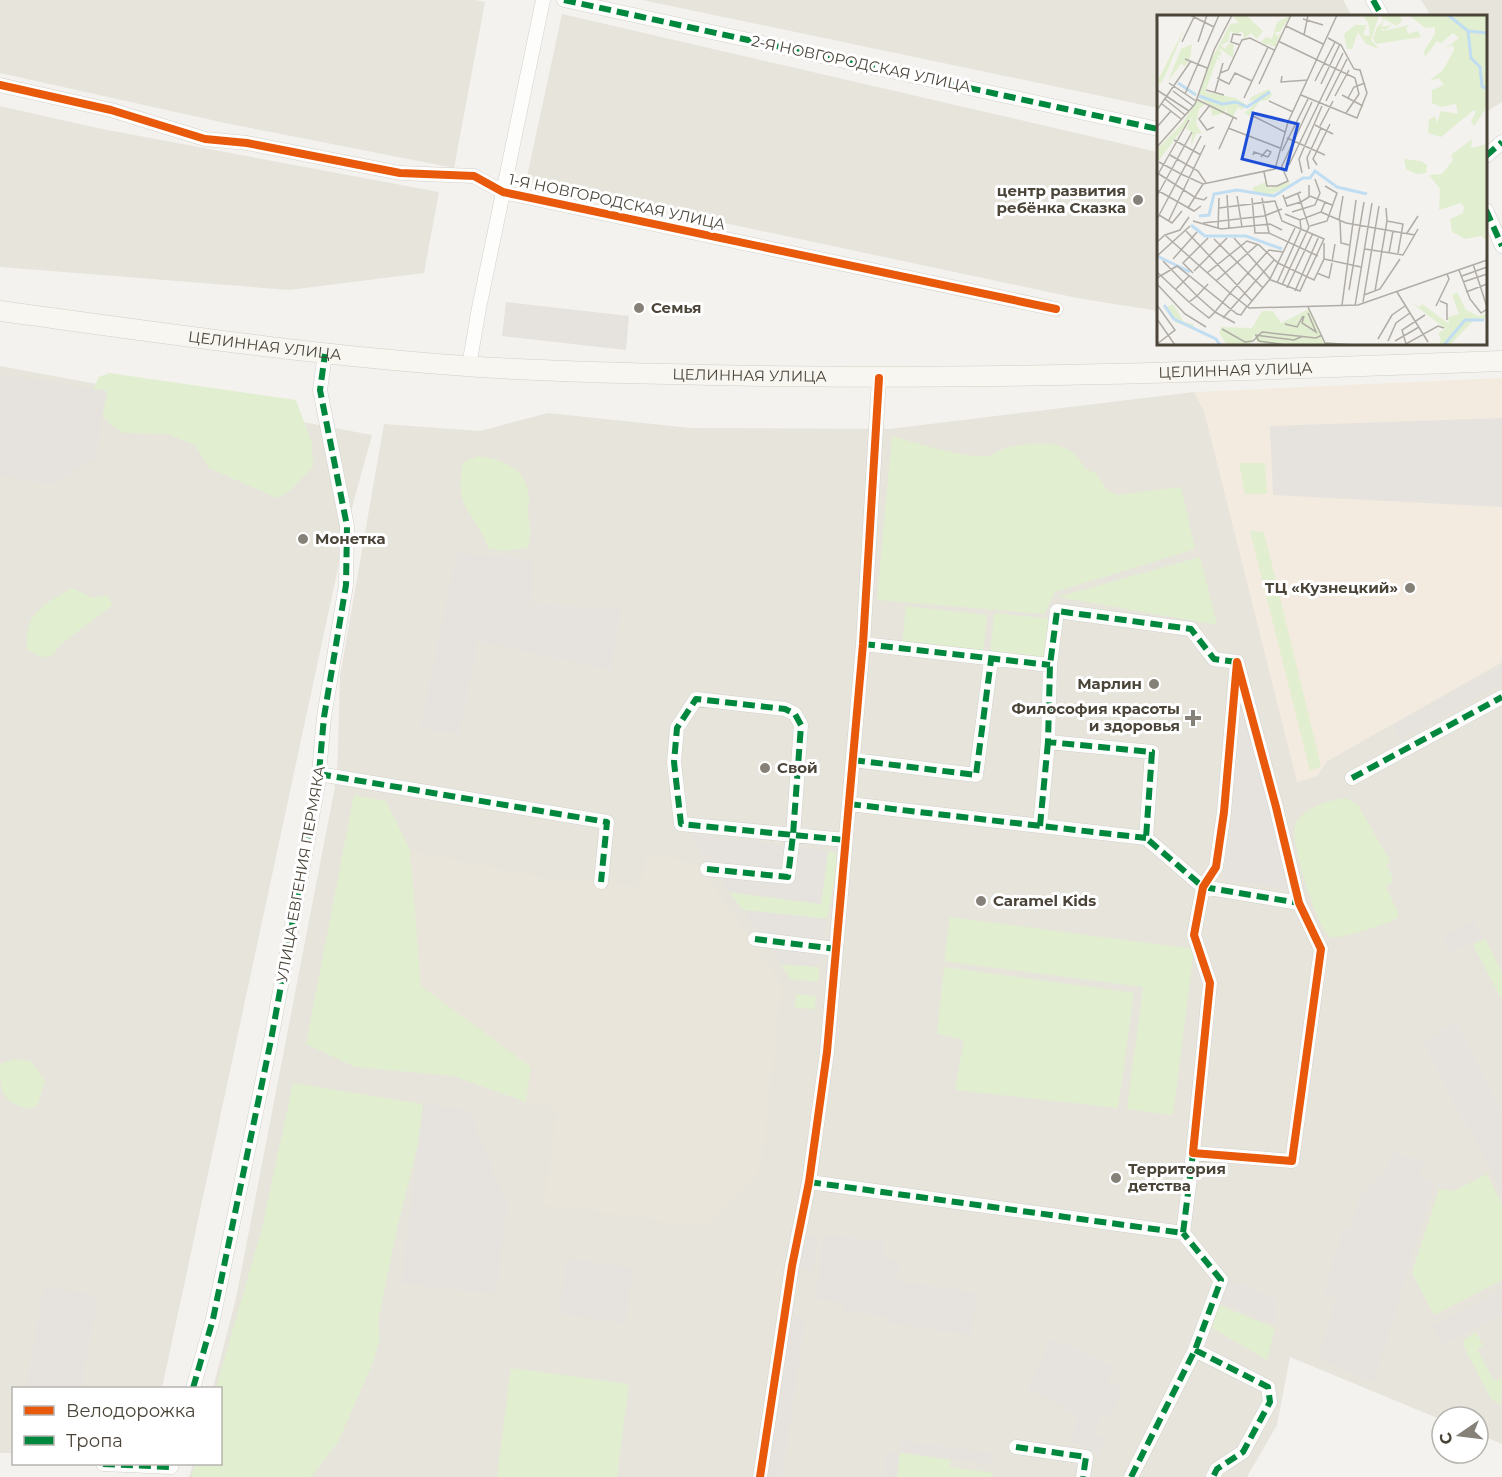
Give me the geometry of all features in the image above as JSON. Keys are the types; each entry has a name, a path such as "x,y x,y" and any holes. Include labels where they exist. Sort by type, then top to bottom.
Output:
{"main road":[{"name":"ЦЕЛИННАЯ УЛИЦА","path":"0,311 325,354 470,366 879,378 1204,373 1502,361"}],"street":[{"path":"470,366 543,0"},
{"name":"2-Я НОВГОРОДСКАЯ УЛИЦА","path":"564,0 1157,129"},
{"path":"1373,0 1381,15"},
{"name":"1-Я НОВГОРОДСКАЯ УЛИЦА","path":"0,85 111,110 205,139 247,143 400,173 474,176 503,192 1056,309"},
{"path":"1487,154 1502,142"},
{"path":"1487,214 1502,246"},
{"name":"УЛИЦА ЕВГЕНИЯ ПЕРМЯКА","path":"194,1387 213,1319 272,1040 319,774 324,717 346,585 347,526 320,390 325,354"},
{"path":"760,1477 792,1266 809,1182 827,1052 863,644 879,378"},
{"path":"1040,826 1050,665 1057,611 1191,629 1214,658 1237,662"},
{"path":"863,644 1050,665"},
{"path":"853,760 976,775 991,660"},
{"path":"1183,1233 1210,983 1194,935 1203,886 1216,867 1224,812 1237,662"},
{"path":"1193,1153 1292,1161 1321,949 1299,903 1237,662"},
{"path":"1352,778 1502,697"},
{"path":"707,869 788,877 794,835 801,725 795,714 785,709 696,699 677,728 674,762 681,824 794,835 845,840"},
{"path":"1047,742 1152,752 1146,838"},
{"path":"319,774 607,822 602,882"},
{"path":"849,804 1146,838 1203,886 1299,903"},
{"path":"755,939 836,949"},
{"path":"809,1182 1183,1233 1221,1280 1195,1350 1131,1477"},
{"path":"1195,1350 1268,1387 1269,1394 1270,1402 1243,1452 1217,1469 1213,1477"},
{"path":"1016,1447 1086,1456 1083,1477"},
{"path":"126,1465 171,1467 172,1465"}],"shaded area":[{"path":"0,0 475,0 485,2 454,168 225,123 0,73"},
{"path":"642,0 1343,0 1351,15 1157,15 1157,108"},
{"path":"1421,0 1502,0 1502,102 1487,111 1487,15 1430,15"},
{"path":"562,14 1157,152 1157,311 1077,298 526,181"},
{"path":"0,106 97,128 439,192 424,273 289,290 0,267"},
{"path":"506,302 629,316 626,350 502,336"},
{"path":"0,366 372,435 347,526 162,1387 12,1387 12,1453 0,1453"},
{"path":"0,374 107,391 95,459 51,484 0,476"},
{"path":"1502,378 1502,662 1327,761 1317,776 1297,782 1204,411 1194,392"},
{"path":"1194,392 1204,411 1317,776 1327,761 1502,662 1502,1444 1490,1439 1490,1405 1430,1405 1430,1415 1290,1357 1277,1425 1247,1477 189,1477 193,1465 222,1465 222,1387 213,1387 236,1298 337,776 340,676 384,424 480,431 548,413 691,428 889,429"},
{"path":"1502,418 1502,507 1273,495 1270,426"},
{"path":"457,553 534,560 531,605 621,608 611,670 478,641 459,734 420,728"},
{"path":"1502,666 1502,684 1400,740 1393,725"},
{"path":"1243,687 1276,807 1288,889 1224,879"},
{"path":"689,833 828,851 821,904 729,892"},
{"path":"410,850 545,878 567,878 641,887 646,855 696,862 782,984 761,1167 736,1198 704,1227 544,1204 558,1107 526,1102 531,1067 421,986"},
{"path":"743,910 827,919 819,967 781,964"},
{"path":"1473,921 1482,937 1451,953 1443,937"},
{"path":"1456,1024 1502,1114 1502,1193 1423,1041"},
{"path":"423,1104 469,1110 507,1205 496,1294 401,1283"},
{"path":"1392,1152 1424,1162 1419,1179 1434,1184 1374,1382 1318,1359 1337,1297 1324,1293 1343,1230 1350,1231 1361,1195 1387,1170"},
{"path":"805,1234 818,1236 813,1271 800,1269"},
{"path":"824,1234 884,1242 882,1258 899,1260 897,1281 977,1293 971,1335 889,1323 889,1317 842,1310 843,1303 815,1299"},
{"path":"567,1258 633,1268 625,1323 559,1313"},
{"path":"1230,1280 1276,1300 1276,1325 1220,1301"},
{"path":"44,1286 98,1296 81,1387 26,1387"},
{"path":"1502,1289 1502,1313 1441,1345 1431,1326"},
{"path":"791,1316 805,1318 782,1477 768,1477"},
{"path":"1051,1338 1114,1368 1108,1381 1123,1389 1111,1416 1102,1412 1095,1434 1105,1439 1100,1455 1069,1440 1079,1416 1027,1388"},
{"path":"902,1441 992,1453 990,1464 901,1452"},
{"path":"887,1451 899,1453 895,1477 883,1477"}],"green space":[{"path":"109,373 296,400 312,443 313,467 291,490 277,498 209,468 195,445 167,434 124,433 109,423 96,407 92,392 99,377"},
{"path":"892,436 939,449 977,456 987,456 1020,445 1053,444 1071,452 1085,469 1096,473 1108,491 1118,495 1181,487 1195,549 1055,592 1044,614 877,600"},
{"path":"479,456 505,463 518,472 523,479 529,499 530,534 527,548 504,551 488,548 467,509 461,491 463,462"},
{"path":"1239,463 1265,463 1267,494 1245,494"},
{"path":"1250,531 1264,532 1321,766 1310,771"},
{"path":"1200,557 1217,625 1058,597"},
{"path":"72,588 93,598 107,595 113,605 61,644 52,656 40,657 27,649 29,626 44,605"},
{"path":"906,606 987,615 983,653 902,644"},
{"path":"994,613 1052,619 1047,662 990,656"},
{"path":"354,795 386,801 410,850 421,986 531,1067 526,1102 453,1076 355,1067 306,1044"},
{"path":"1345,798 1358,805 1390,861 1387,865 1394,881 1386,886 1399,916 1393,921 1362,931 1331,937 1319,920 1306,885 1297,848 1295,826 1303,814 1309,810 1324,803"},
{"path":"828,851 836,853 838,862 827,919 743,910 729,892 821,904"},
{"path":"950,917 1194,949 1173,1115 1127,1109 1143,987 944,961"},
{"path":"1485,939 1502,973 1502,1000 1473,945"},
{"path":"781,964 819,967 818,982 791,979"},
{"path":"944,967 1134,993 1118,1108 955,1090 964,1040 937,1034"},
{"path":"796,994 816,996 815,1009 795,1008"},
{"path":"15,1059 30,1061 45,1080 38,1104 31,1109 14,1104 4,1094 2,1088 0,1064"},
{"path":"293,1083 423,1104 420,1136 397,1229 378,1321 380,1338 374,1360 338,1442 311,1477 192,1477 195,1465 222,1465 222,1387 216,1387 262,1228"},
{"path":"1487,1174 1502,1205 1502,1280 1434,1315 1412,1273 1439,1189 1454,1191"},
{"path":"1219,1305 1275,1328 1267,1360 1212,1328"},
{"path":"1476,1332 1483,1346 1477,1349 1494,1381 1502,1378 1501,1405 1491,1399 1464,1347 1464,1340"},
{"path":"511,1368 629,1384 617,1477 497,1477"},
{"path":"900,1453 951,1460 950,1467 993,1473 992,1477 897,1477"}],"marked path":[{"path":"564,0 1157,129"},
{"path":"1373,0 1381,15"},
{"path":"1487,155 1502,142"},
{"path":"1487,212 1502,246"},
{"path":"193,1387 213,1319 271,1040 318,784 324,717 346,585 347,526 320,390 325,354"},
{"path":"1237,662 1214,659 1191,629 1057,611 1050,665 1048,742 1152,752 1146,838 1203,887 1299,903"},
{"path":"863,644 1050,665"},
{"path":"853,760 976,775 991,660"},
{"path":"1352,778 1502,697"},
{"path":"707,869 788,877 793,835 801,725 795,714 785,709 696,699 677,728 674,762 681,824 845,840"},
{"path":"1040,826 1048,742"},
{"path":"319,774 607,822 601,882"},
{"path":"849,804 1146,838"},
{"path":"755,939 836,949"},
{"path":"809,1182 1183,1233 1193,1153"},
{"path":"1131,1477 1195,1350 1221,1280 1183,1233"},
{"path":"1195,1350 1268,1387 1270,1402 1243,1452 1217,1469 1213,1477"},
{"path":"1016,1447 1086,1457 1083,1477"},
{"path":"126,1465 171,1467 172,1465"}],"cycle path":[{"path":"0,85 111,110 205,139 247,143 400,173 474,176 503,192 1056,309"},
{"path":"760,1477 792,1266 809,1182 827,1052 863,644 879,378"},
{"path":"1237,662 1299,903 1321,949 1292,1161 1193,1153 1210,983 1194,935 1203,887 1216,867 1224,812 1237,662"}],"place":[{"name":"центр развития ребёнка Сказка","path":"1138,200"},
{"name":"Семья","path":"639,308"},
{"name":"Монетка","path":"303,539"},
{"name":"ТЦ «Кузнецкий»","path":"1410,588"},
{"name":"Марлин","path":"1154,684"},
{"name":"Философия красоты и здоровья","path":"1193,718"},
{"name":"Свой","path":"765,768"},
{"name":"Caramel Kids","path":"981,901"},
{"name":"Территория детства","path":"1116,1178"}]}
